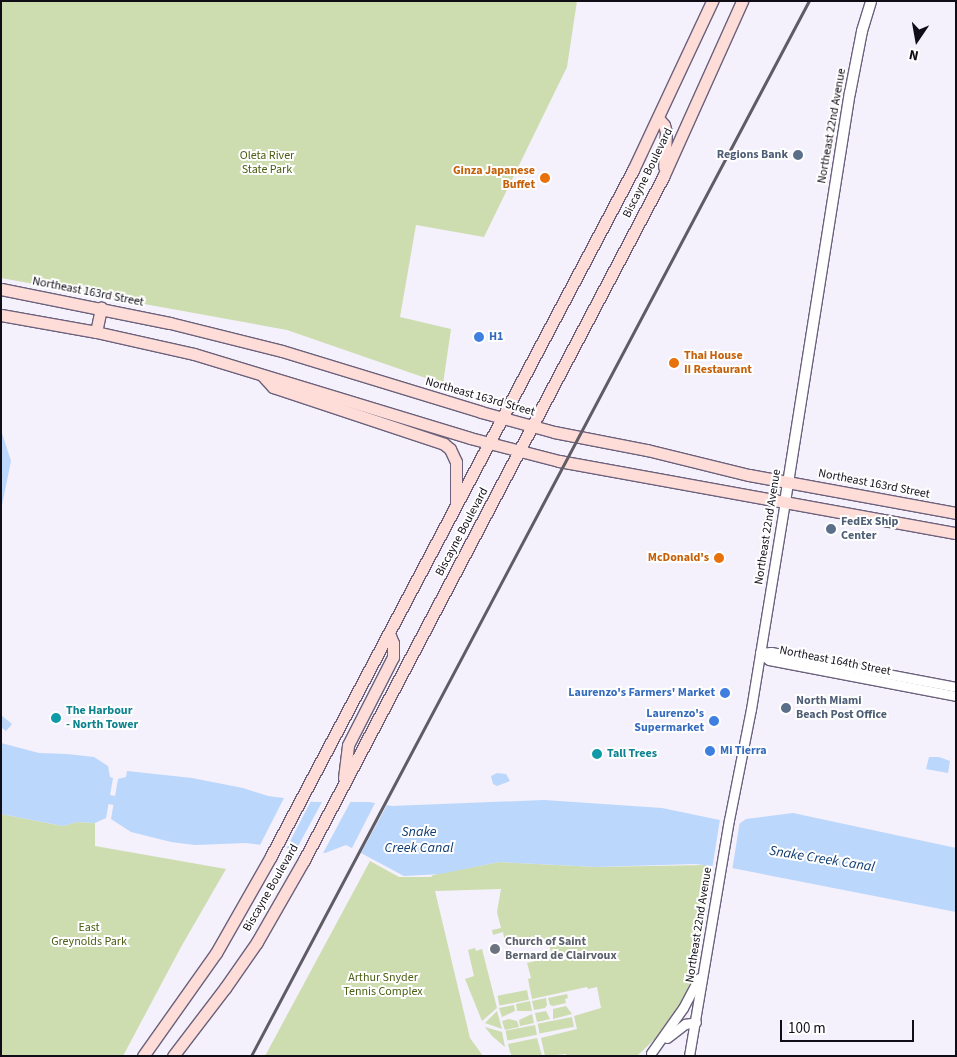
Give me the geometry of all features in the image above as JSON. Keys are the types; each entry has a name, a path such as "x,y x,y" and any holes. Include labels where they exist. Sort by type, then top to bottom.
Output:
{"main road":[{"name":"Biscayne Boulevard","path":"143,1056 216,954 271,856 658,118 712,1"},
{"name":"Biscayne Boulevard","path":"173,1056 225,988 257,942 304,860 520,452 663,176 742,1"},
{"name":"Northeast 22nd Avenue","path":"785,502 850,93 862,31 871,1"},
{"path":"658,118 664,125 666,132 663,176"},
{"name":"Northeast 163rd Street","path":"1,289 101,308 202,331 327,363 533,427 788,482 956,513"},
{"path":"96,332 101,308"},
{"path":"1,315 96,332 201,356 520,452 594,469 956,534"},
{"path":"262,374 273,387 447,446 457,466 456,504"},
{"path":"344,785 348,746 393,657 393,643 389,633"}],"street":[{"name":"Northeast 22nd Avenue","path":"689,1056 785,502"},
{"name":"Northeast 164th Street","path":"760,654 771,652 956,687"},
{"name":"Northeast 164th Street","path":"760,654 768,660 956,696"},
{"path":"650,1054 696,987 708,949"},
{"path":"650,1054 676,1030 685,1024 696,1022"}],"green space":[{"name":"Oleta River State Park","path":"1,1 577,1 567,67 484,237 416,225 400,317 451,329 443,384 287,330 1,278"},
{"name":"East Greynolds Park","path":"1,814 63,826 77,822 95,823 95,846 226,869 181,947 123,1056 1,1056"},
{"name":"Arthur Snyder Tennis Complex","path":"370,861 399,877 431,877 433,875 499,862 596,867 706,865 712,875 690,983 681,1003 661,1033 637,1056 567,1056 566,1054 545,1056 541,1038 577,1029 574,1016 601,1008 597,987 588,989 587,987 532,999 528,979 531,978 527,963 552,957 548,939 528,944 526,938 505,943 503,932 493,935 492,930 501,928 497,912 501,889 435,891 470,1038 483,1056 265,1056"},
{"path":"475,948 476,951 482,949 497,1008 482,1021 465,979 474,976 468,950"},
{"path":"527,990 529,1000 499,1006 498,996"},
{"path":"567,994 566,1003 550,1005 548,998"},
{"path":"546,998 547,1005 545,1008 534,1010 532,1001"},
{"path":"530,1001 532,1011 517,1011 516,1004"},
{"path":"514,1005 515,1011 502,1017 499,1008"},
{"path":"566,1006 572,1014 553,1019 553,1009"},
{"path":"497,1011 502,1029 485,1023"},
{"path":"546,1011 550,1019 537,1022 535,1013"},
{"path":"532,1014 534,1023 520,1026 519,1020"},
{"path":"572,1017 574,1027 540,1033 538,1024"},
{"path":"509,1019 517,1021 519,1027 505,1030 502,1021"},
{"path":"535,1025 537,1035 507,1041 506,1031"},
{"path":"485,1027 502,1032 505,1047 492,1036"},
{"path":"537,1038 542,1056 512,1056 508,1044"}],"water":[{"path":"1,430 11,461 1,510"},
{"path":"1,715 12,724 6,731 1,727"},
{"path":"1,743 39,753 94,757 108,766 110,777 113,778 106,818 95,823 77,822 63,826 1,814"},
{"path":"929,757 939,757 950,761 948,773 926,769"},
{"name":"Snake Creek Canal","path":"127,771 192,778 243,788 268,796 314,802 369,802 392,806 544,800 662,808 739,824 746,819 793,813 956,848 956,912 732,868 695,864 596,867 499,862 440,874 404,876 346,845 325,853 246,843 195,845 171,842 131,832 111,819 118,779 126,777"},
{"path":"497,773 506,774 510,781 497,786 493,784 491,776"}],"pier":[{"path":"285,796 312,799 285,851 259,847"},
{"path":"323,800 351,801 322,855 295,852"},
{"path":"376,801 388,803 360,855 351,850"},
{"path":"720,819 740,822 732,872 712,868"}],"waterway":[{"name":"Snake Creek Canal","path":"97,797 126,802"}],"railway":[{"path":"251,1056 809,1"}],"place":[{"name":"Regions Bank","path":"798,155"},
{"name":"Ginza Japanese Buffet","path":"545,178"},
{"name":"H1","path":"479,337"},
{"name":"Thai House II Restaurant","path":"674,363"},
{"name":"FedEx Ship Center","path":"831,529"},
{"name":"McDonald's","path":"719,558"},
{"name":"Laurenzo's Farmers' Market","path":"725,693"},
{"name":"North Miami Beach Post Office","path":"786,708"},
{"name":"The Harbour - North Tower","path":"56,718"},
{"name":"Laurenzo's Supermarket","path":"714,721"},
{"name":"Mi Tierra","path":"710,751"},
{"name":"Tall Trees","path":"597,754"},
{"name":"Church of Saint Bernard de Clairvoux","path":"495,949"}]}
